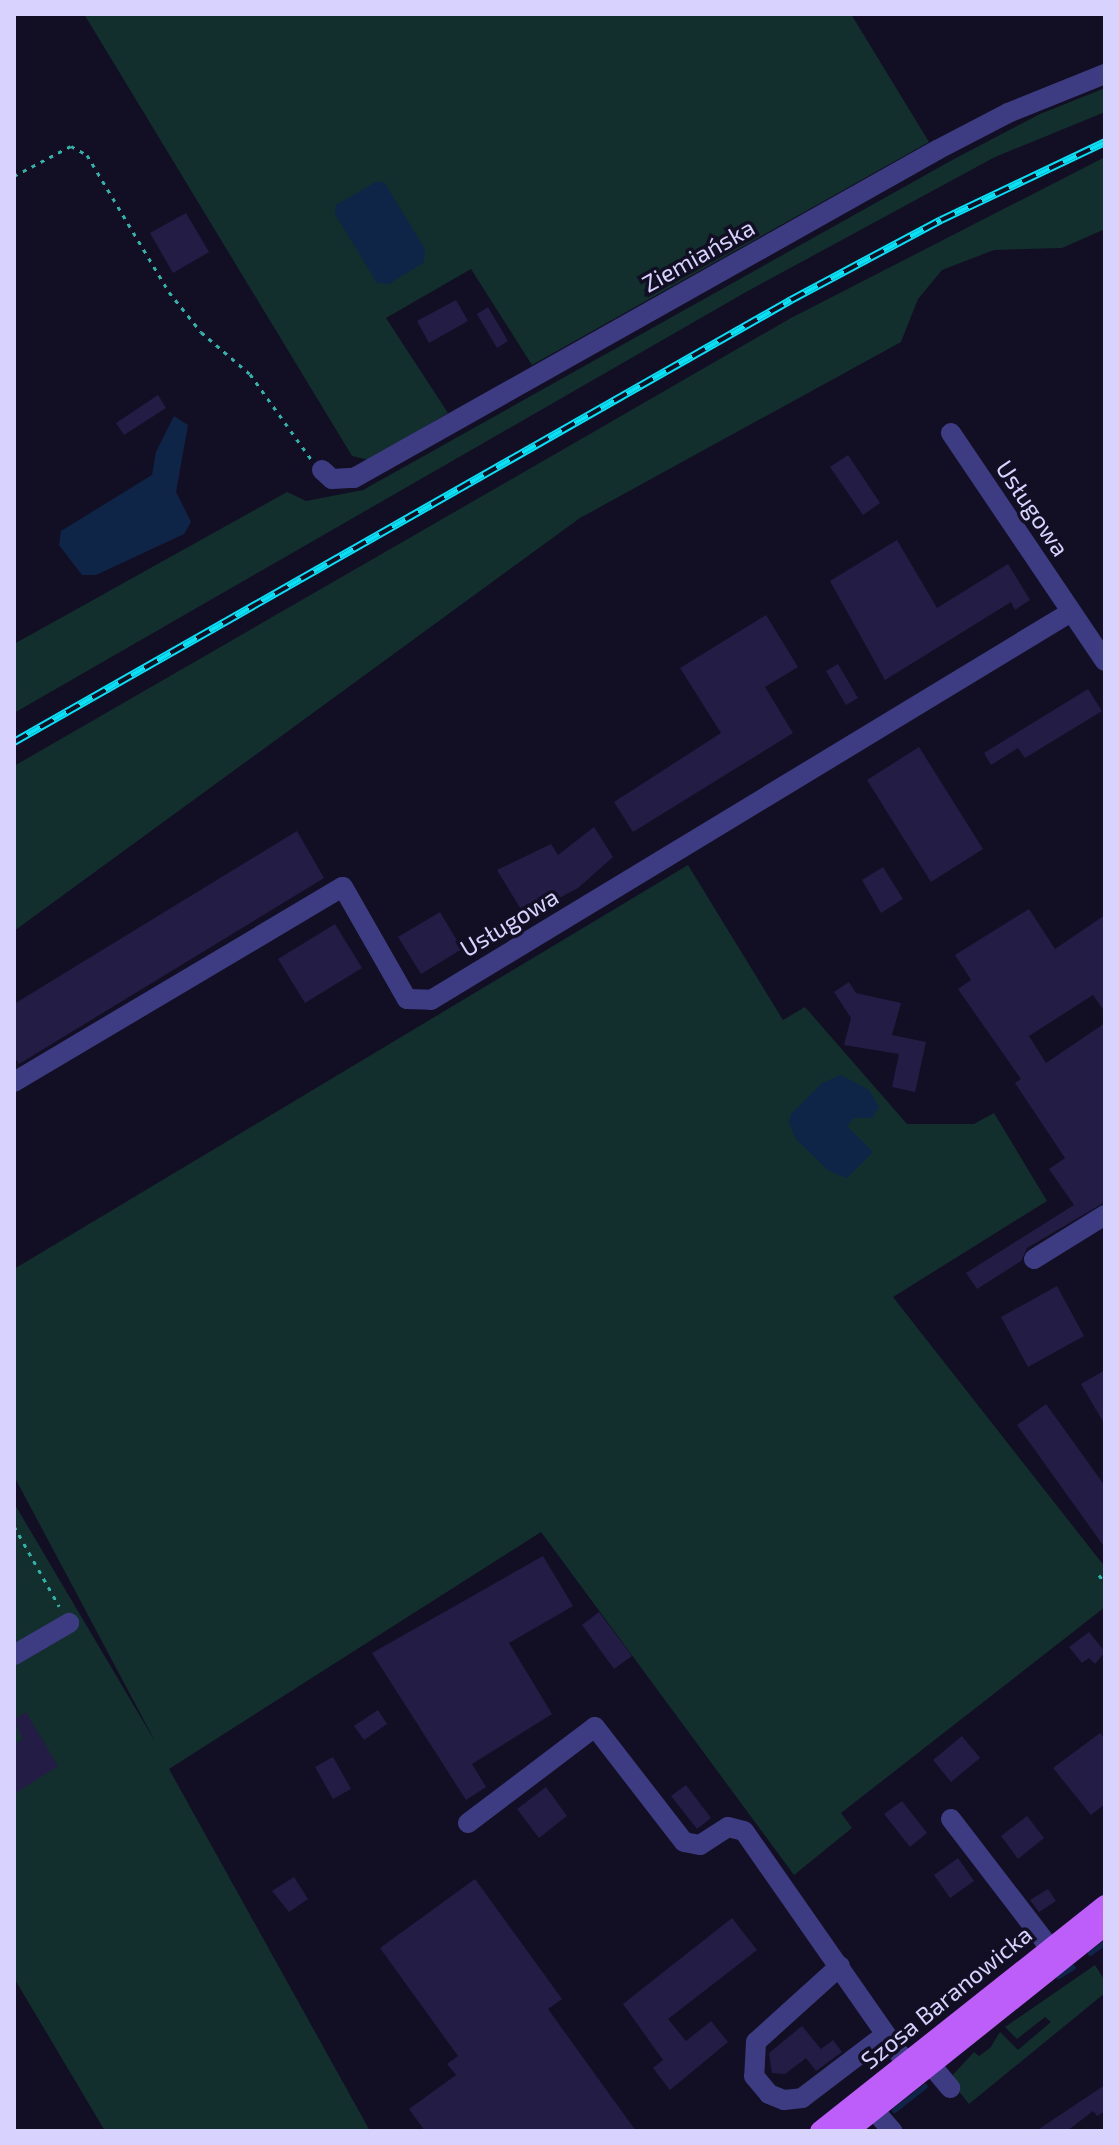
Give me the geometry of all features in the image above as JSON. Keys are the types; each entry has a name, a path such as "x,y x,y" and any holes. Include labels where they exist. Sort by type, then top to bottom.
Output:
{"main road":[{"name":"Szosa Baranowicka","path":"820,2131 921,2066 1055,1955 1105,1905"},
{"name":"Szosa Baranowicka","path":"1055,1955 1105,1926"},
{"name":"Szosa Baranowicka","path":"848,2131 884,2123 921,2066"},
{"path":"835,2131 905,2072 921,2066"}],"street":[{"name":"Ziemiańska","path":"322,470 332,479 354,478 937,150 1008,113 1105,74"},
{"name":"Usługowa","path":"951,433 1105,661"},
{"name":"Usługowa","path":"14,1082 343,887 407,999 431,1000 1071,612"},
{"path":"1034,1259 1105,1215"},
{"path":"14,1655 69,1623"},
{"path":"468,1823 595,1727 684,1842 700,1845 728,1827 744,1831 885,2035 950,2088"},
{"path":"951,1819 1055,1955"},
{"path":"840,1966 756,2042 754,2076 769,2094 784,2100 802,2098 885,2035"}],"path":[{"path":"14,176 71,146 87,155 169,292 201,332 250,374 322,470"},
{"path":"14,1526 69,1623"},
{"path":"1099,1575 1105,1583"}],"green space":[{"path":"84,14 851,14 929,142 532,365 471,269 386,318 448,413 369,460 352,456"},
{"path":"1105,88 1105,112 995,157 746,292 14,713 14,644 287,492 306,501 363,490 954,159 1040,114"},
{"path":"1105,157 1105,229 1062,248 994,250 942,270 918,299 901,342 580,518 14,931 14,766 791,318"},
{"path":"688,865 783,1020 805,1007 907,1124 974,1124 994,1113 1047,1201 893,1297 1105,1567 1105,1607 841,1813 852,1828 794,1875 541,1532 169,1769 370,2131 105,2131 14,1978 14,1503 156,1743 14,1476 14,1269"},
{"path":"1095,1965 1105,1981 1105,1993 969,2104 949,2079 974,2052 979,2056 990,2048 1000,2032 1018,2050 1051,2022 1045,2017 1017,2039 1005,2027"}],"water":[{"path":"376,182 384,182 425,249 424,262 389,284 377,283 335,214 336,205"},
{"path":"174,416 188,425 176,492 191,522 184,534 96,575 82,575 59,545 61,531 152,475 156,452"},
{"path":"841,1075 869,1090 879,1107 872,1118 854,1118 847,1126 873,1152 847,1178 829,1171 797,1140 789,1123 791,1114 822,1083"}],"building":[{"path":"186,213 209,252 173,273 150,233"},
{"path":"456,300 468,321 429,343 417,321"},
{"path":"488,307 508,341 497,348 477,314"},
{"path":"158,395 166,408 124,435 116,423"},
{"path":"848,455 880,503 863,515 830,467"},
{"path":"897,540 937,608 1008,564 1030,600 1015,610 1011,602 885,680 830,581"},
{"path":"766,615 798,667 765,687 793,733 633,832 614,802 721,733 680,668"},
{"path":"838,664 858,698 846,705 826,671"},
{"path":"1088,689 1102,711 1025,758 1018,748 991,765 984,753"},
{"path":"919,747 983,849 931,882 867,780"},
{"path":"594,827 613,857 578,888 525,916 497,870 551,844 558,855"},
{"path":"297,831 324,878 19,1064 14,1056 14,1004"},
{"path":"883,867 903,899 881,913 862,880"},
{"path":"1029,909 1055,949 1105,915 1105,1012 1093,995 1029,1036 1046,1063 1105,1023 1105,1202 1027,1248 1021,1261 977,1289 966,1273 1074,1205 1049,1169 1065,1158 1015,1083 1021,1079 958,989 971,980 955,955"},
{"path":"440,912 462,949 421,974 398,937"},
{"path":"335,924 362,968 305,1003 278,959"},
{"path":"849,982 856,993 901,1003 892,1035 926,1042 915,1092 892,1087 899,1054 844,1045 851,1018 834,992"},
{"path":"1057,1286 1084,1336 1028,1367 1001,1317"},
{"path":"1105,1370 1105,1425 1081,1384"},
{"path":"1046,1404 1105,1486 1105,1548 1017,1425"},
{"path":"543,1556 573,1606 509,1643 552,1714 472,1764 486,1787 466,1800 372,1653"},
{"path":"599,1612 632,1656 614,1669 582,1625"},
{"path":"1089,1632 1105,1652 1095,1664 1089,1658 1082,1663 1069,1647"},
{"path":"378,1710 387,1724 364,1740 354,1726"},
{"path":"26,1712 58,1766 14,1794 14,1745 23,1739 14,1719"},
{"path":"1100,1733 1105,1739 1105,1804 1091,1815 1053,1768"},
{"path":"962,1736 980,1758 951,1782 933,1760"},
{"path":"333,1757 351,1789 333,1799 315,1767"},
{"path":"686,1785 711,1818 697,1829 671,1796"},
{"path":"546,1787 567,1816 539,1838 517,1809"},
{"path":"902,1801 927,1833 910,1847 884,1814"},
{"path":"1027,1816 1044,1838 1018,1859 1001,1836"},
{"path":"958,1858 974,1881 950,1898 934,1875"},
{"path":"294,1877 308,1899 289,1912 272,1891"},
{"path":"475,1879 562,1999 548,2009 636,2131 425,2131 409,2109 456,2075 447,2064 458,2056 380,1948"},
{"path":"1048,1889 1056,1901 1039,1912 1030,1900"},
{"path":"732,1918 757,1950 668,2019 686,2041 711,2021 728,2042 670,2090 653,2068 663,2060 623,2004"},
{"path":"802,2026 821,2049 833,2040 842,2052 816,2071 806,2058 785,2074 772,2073 769,2053"},
{"path":"1105,2085 1105,2111 1097,2116 1093,2111 1067,2131 1036,2131"}],"waterway":[{"path":"1090,1953 1105,1942"},
{"path":"1058,1976 1073,1967"},
{"path":"894,2110 925,2086"}],"railway":[{"path":"14,742 791,300 941,220 1105,142"}]}
